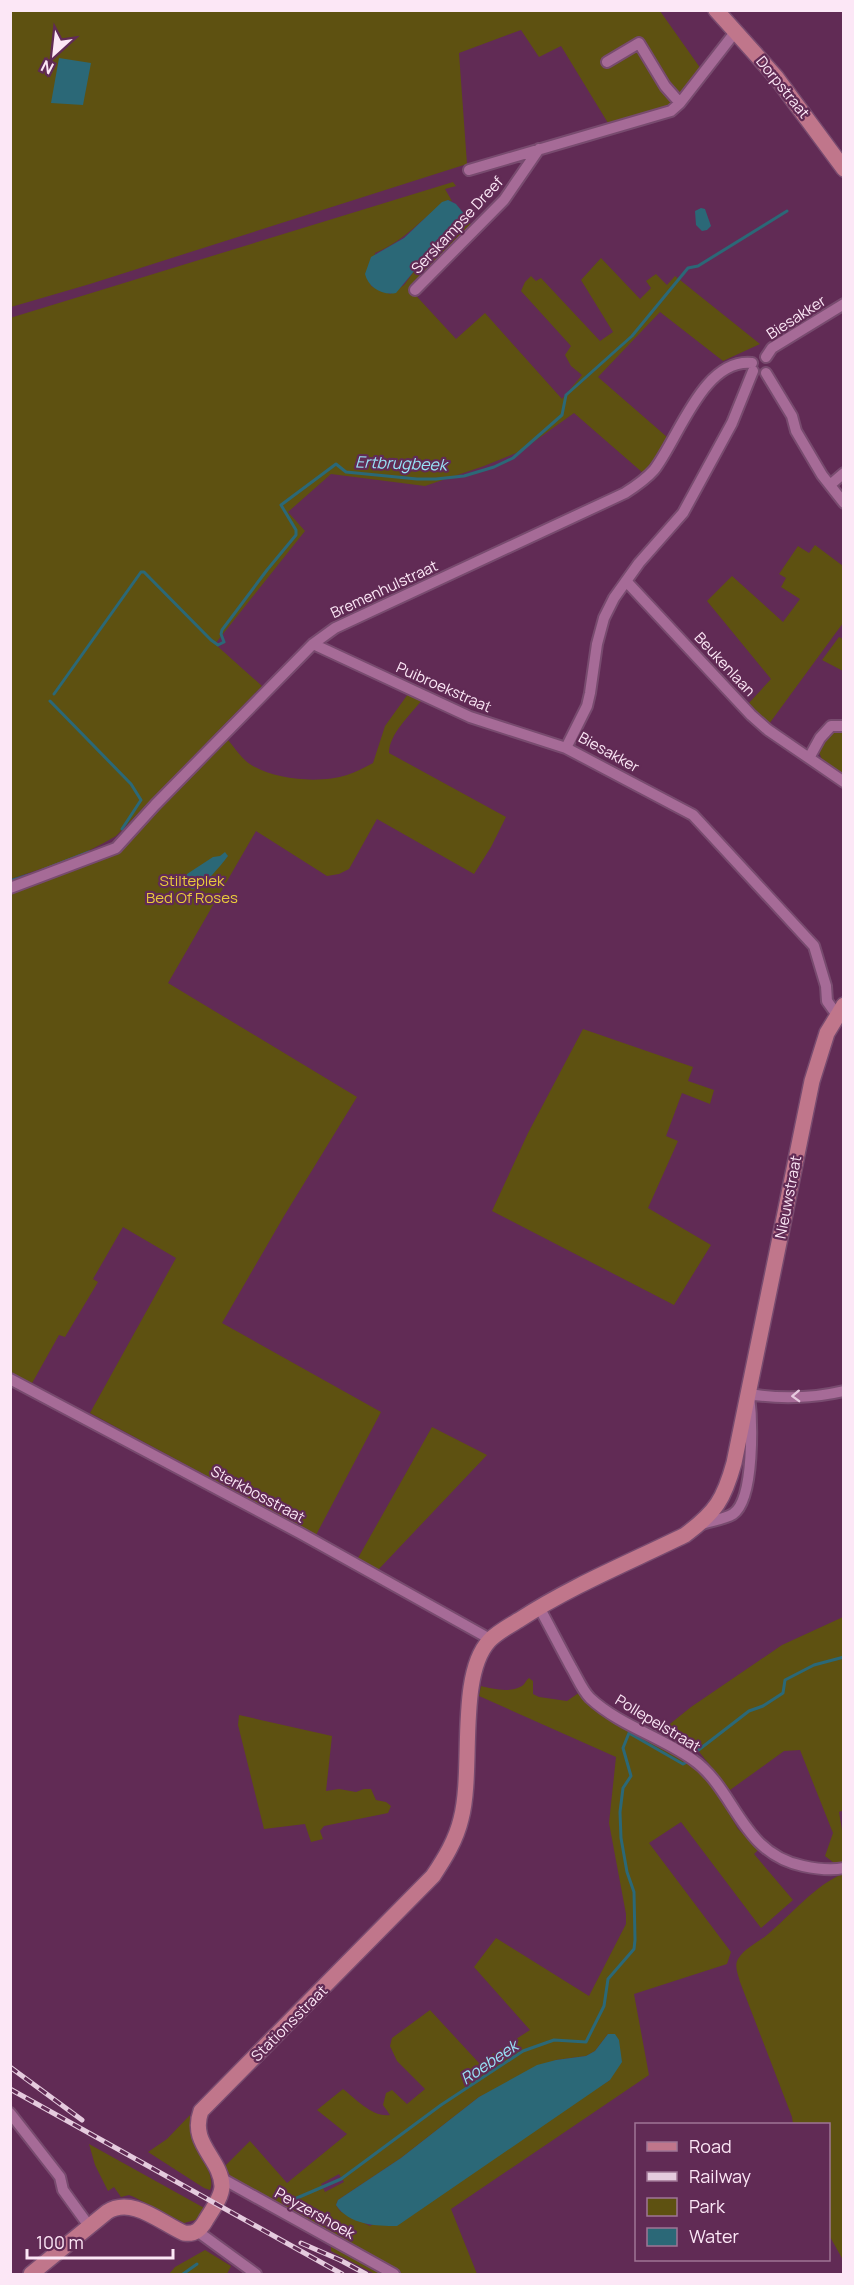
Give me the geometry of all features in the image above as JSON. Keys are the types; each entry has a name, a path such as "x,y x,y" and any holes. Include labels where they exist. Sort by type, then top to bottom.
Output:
{"street":[{"name":"Dorpstraat","path":"716,10 839,152 843,169"},
{"name":"Serskampse Dreef","path":"469,171 664,114 680,103 736,31"},
{"path":"607,62 639,43 665,86 680,103"},
{"name":"Serskampse Dreef","path":"416,290 504,200 539,149"},
{"name":"Biesakker","path":"766,357 772,348 803,331 843,303"},
{"name":"Biesakker","path":"766,357 758,357 752,367 732,423 683,513 626,581 604,618 597,644 591,693 566,748 681,807 698,820 814,946 826,986 827,1001 840,1010"},
{"name":"Biesakker","path":"766,357 770,365 766,373"},
{"name":"Bremenhulstraat","path":"10,888 116,848 155,805 313,644 335,628 625,493 647,478 656,467 697,397 711,380 731,365 740,362 752,367"},
{"path":"752,367 759,374 766,373 792,416 796,431 843,502"},
{"path":"830,485 843,473"},
{"name":"Beukenlaan","path":"626,581 768,730 843,782"},
{"name":"Puibroekstraat","path":"313,644 470,717 566,748"},
{"path":"809,758 820,738 831,726 843,726"},
{"name":"Nieuwstraat","path":"490,1639 539,1607 686,1535 707,1519 726,1491 749,1395 812,1081 820,1052 840,1010"},
{"name":"Sterkbosstraat","path":"10,1378 308,1537 490,1639"},
{"path":"749,1395 776,1397 843,1391"},
{"name":"Pollepelstraat","path":"539,1607 589,1697 635,1728 692,1758 711,1774 735,1813 762,1846 780,1858 798,1865 819,1870 843,1868"},
{"name":"Stationsstraat","path":"220,2178 198,2130 201,2111 433,1876 445,1858 462,1818 471,1681 475,1663 490,1639"},
{"path":"10,2113 60,2177 63,2190 89,2226"},
{"path":"31,2274 112,2208 124,2206 135,2208 184,2233 197,2231 220,2194 222,2187 220,2178"},
{"name":"Peyzershoek","path":"220,2178 394,2274"},
{"path":"197,2231 256,2274"}],"green space":[{"path":"10,11 660,11 701,69 669,105 646,114 608,123 561,46 539,57 521,30 459,53 467,164 11,307"},
{"path":"453,182 456,186 445,189 452,201 448,200 396,242 375,253 371,286 390,294 404,285 415,270 466,220 472,225 409,288 456,339 485,313 562,399 582,375 571,366 565,355 571,346 521,291 531,276 536,281 541,278 600,341 613,332 581,280 601,258 640,299 651,288 646,281 656,274 667,285 675,276 760,344 723,361 660,312 598,377 667,437 643,473 574,413 521,451 425,486 331,474 288,512 305,531 215,644 262,686 116,836 78,855 11,879 10,318"},
{"path":"815,545 843,566 843,623 769,724 749,703 771,679 707,601 732,576 783,622 800,599 781,587 786,578 779,574 798,546 809,553"},
{"path":"839,637 843,639 843,671 822,660"},
{"name":"Stilteplek Bed Of Roses","path":"408,694 422,700 397,732 389,753 506,817 474,874 377,819 349,869 327,876 256,831 168,983 357,1097 222,1323 381,1412 316,1535 90,1413 176,1258 123,1227 93,1279 98,1282 65,1337 59,1335 31,1385 11,1372 10,894 100,861 112,854 228,740 247,762 257,768 295,779 336,778 364,768 373,763 385,726"},
{"path":"843,729 843,774 822,760 819,752 827,736"},
{"path":"583,1029 693,1067 688,1081 714,1090 710,1104 682,1093 666,1136 678,1141 648,1208 711,1245 674,1305 492,1211 528,1133"},
{"path":"432,1427 487,1455 378,1570 358,1558"},
{"path":"843,1617 844,1810 839,1812 844,1862 834,1863 825,1856 833,1833 800,1750 784,1751 730,1790 696,1748 660,1732 691,1707 782,1645"},
{"path":"529,1678 533,1681 533,1694 567,1701 580,1692 693,1764 709,1779 738,1829 759,1849 754,1854 793,1900 761,1928 681,1822 649,1843 731,1952 727,1964 634,1994 649,2075 451,2209 477,2274 375,2274 331,2251 331,2235 231,2177 225,2166 250,2141 287,2183 347,2134 317,2110 343,2089 377,2114 390,2115 383,2105 386,2093 392,2090 407,2104 425,2089 397,2061 390,2046 392,2038 430,2010 479,2063 530,2030 474,1967 496,1938 589,1996 626,1924 609,1823 616,1757 479,1696 481,1686 507,1690 522,1686","holes":["608,2034 610,2080 370,2226 340,2211 336,2205 338,2200 401,2158 479,2097 556,2060 586,2056 595,2051","339,2174 344,2182 325,2192 321,2184"]},
{"path":"239,1715 332,1736 326,1791 339,1789 356,1792 371,1789 376,1800 386,1802 391,1806 388,1813 324,1826 320,1831 323,1839 311,1842 305,1824 264,1829 238,1725"},
{"path":"843,1874 843,2260 830,2237 830,2123 793,2123 740,1982 736,1964 744,1952 767,1935 813,1893"},
{"path":"190,2115 193,2137 210,2177 210,2190 148,2152 167,2139"},
{"path":"89,2144 206,2209 199,2219 184,2223 134,2197 129,2195 121,2197 114,2187 108,2191 95,2165"},
{"path":"205,2250 231,2266 227,2274 169,2274 175,2267"}],"water":[{"path":"59,58 91,63 83,105 51,103"},
{"path":"448,200 456,204 465,215 465,222 415,270 396,293 381,292 372,287 365,274 371,257 404,238 442,202"},
{"path":"705,209 711,226 702,231 696,225 695,211"},
{"path":"225,852 228,856 207,880 192,889 187,886 185,878 187,874"},
{"path":"608,2034 615,2034 619,2040 622,2062 610,2080 397,2226 372,2225 355,2220 341,2212 336,2205 338,2200 401,2158 479,2097 537,2065 586,2056 595,2051"}],"waterway":[{"name":"Ertbrugbeek","path":"54,694 141,572 144,572 211,640 218,645 224,642 222,630 296,535 296,530 281,505 336,464 346,472 436,479 464,476 494,467 513,458 562,415 566,395 632,336 688,268 698,266 787,211"},
{"path":"50,701 131,784 141,800 122,829"},
{"name":"Ertbrugbeek","path":"43,870 89,852"},
{"name":"Ertbrugbeek","path":"10,881 29,875"},
{"name":"Roebeek","path":"692,1755 749,1711 763,1706 783,1693 785,1680 814,1665 844,1657"},
{"name":"Roebeek","path":"290,2201 341,2179 441,2105 523,2051 554,2040 586,2042 604,2006 608,1979 634,1949 634,1892 627,1872 621,1838 620,1812 623,1788 631,1776 623,1748 629,1733 683,1764 687,1762"},
{"name":"Roebeek","path":"183,2274 197,2264"}],"railway":[{"path":"10,2067 82,2120"},
{"path":"10,2089 342,2274"},
{"path":"301,2243 366,2274"}]}
